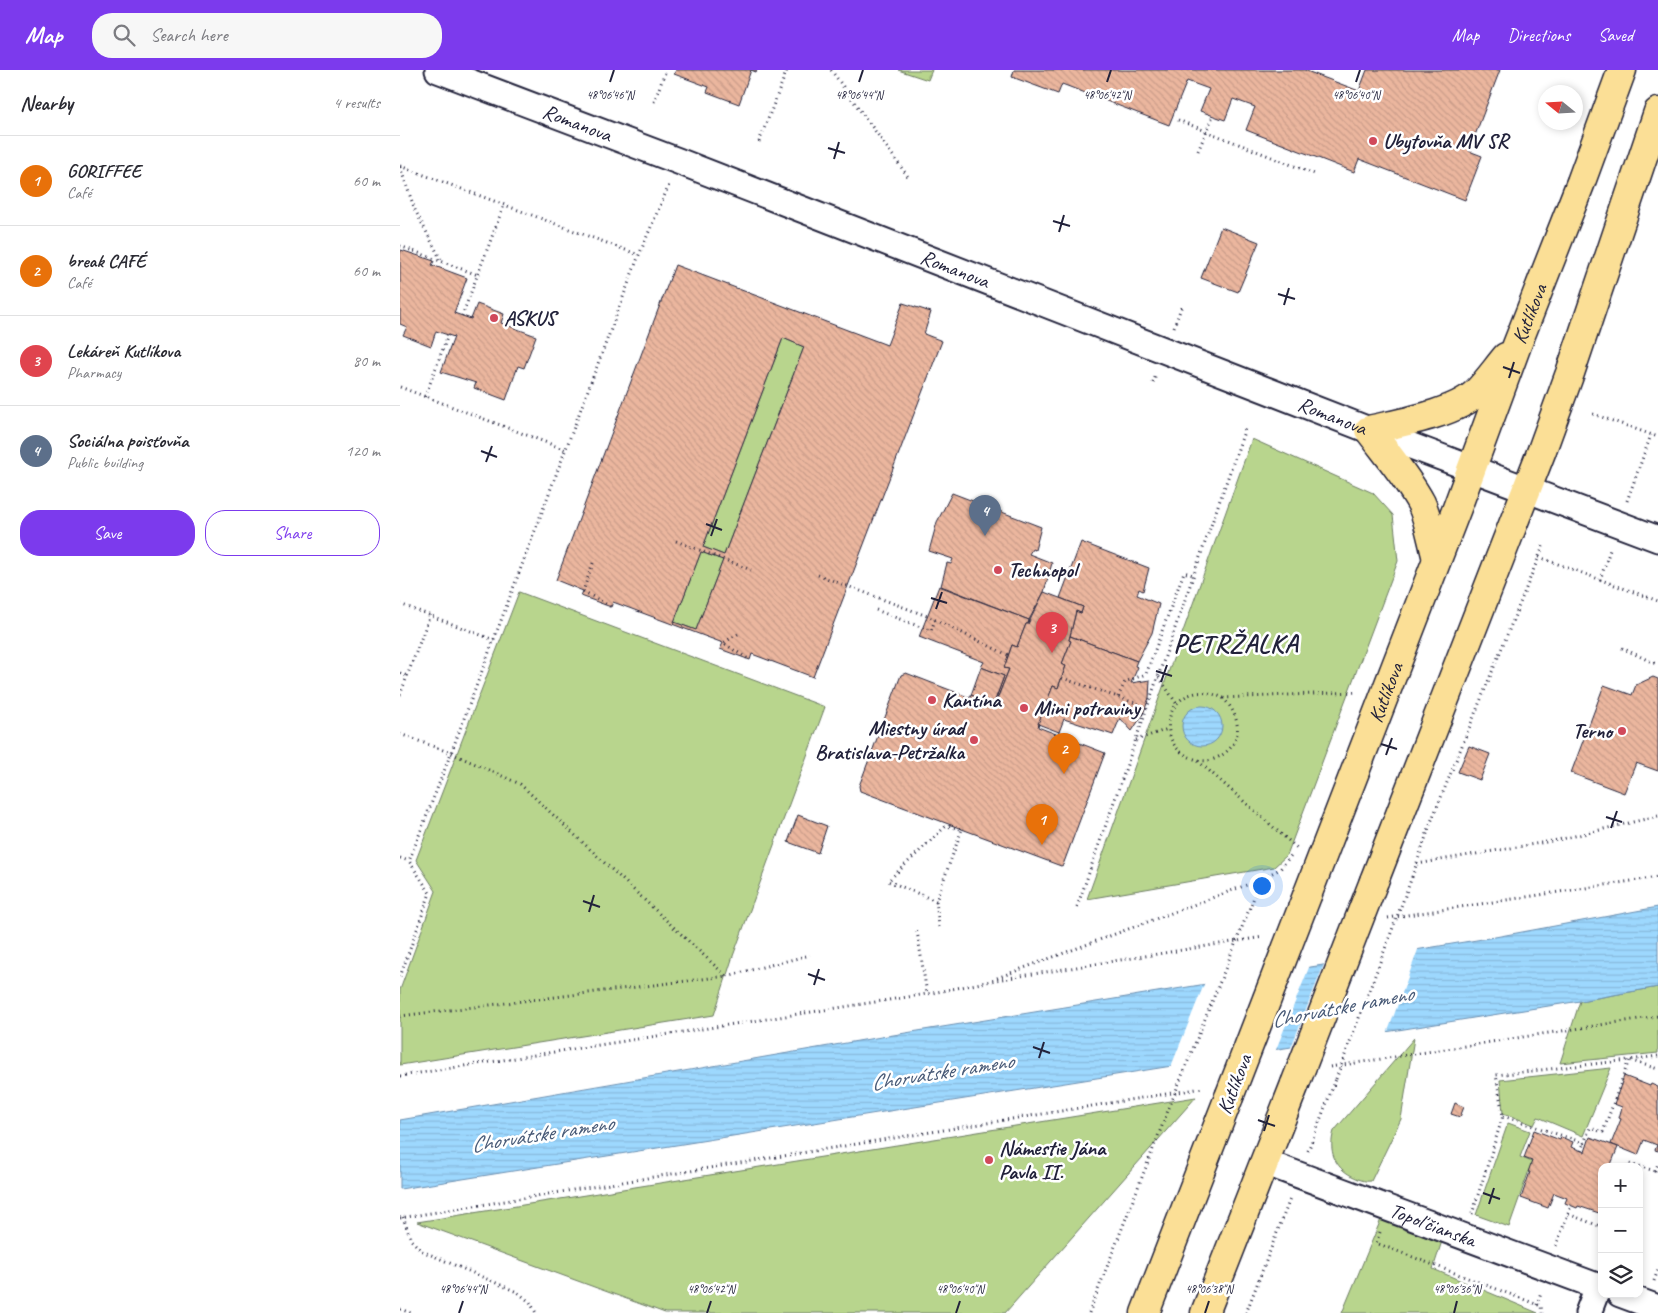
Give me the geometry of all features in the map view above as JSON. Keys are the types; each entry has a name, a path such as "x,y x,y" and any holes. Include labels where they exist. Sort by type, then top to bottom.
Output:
{"main road":[{"name":"Kutlíkova","path":"1145,1313 1218,1092 1308,893 1472,468 1622,70"},
{"path":"1205,1313 1527,489 1570,373 1658,112"},
{"path":"1437,559 1427,519 1421,504 1403,474 1369,430 1430,415 1459,404 1474,394 1517,345"}],"street":[{"name":"Romanova","path":"438,70 678,161 1369,430 1658,539"},
{"name":"Topoľčianska","path":"1264,1162 1598,1287"},
{"path":"1588,1313 1600,1298"},
{"name":"Topoľčianska","path":"1629,1298 1658,1308"}],"path":[{"path":"654,102 666,70"},
{"path":"759,142 787,70"},
{"path":"831,70 909,178"},
{"path":"1198,151 1214,116"},
{"path":"1178,120 1318,175"},
{"path":"409,861 639,255 678,161"},
{"path":"400,166 639,255"},
{"path":"400,166 415,210 441,260"},
{"path":"462,316 504,205"},
{"path":"400,246 478,274"},
{"path":"1173,330 1182,305"},
{"path":"425,397 448,335"},
{"path":"400,387 566,450"},
{"path":"1593,414 1658,437"},
{"path":"1077,907 1246,426"},
{"path":"676,541 751,570"},
{"path":"1336,1079 1431,822 1544,544"},
{"path":"1539,557 1658,601"},
{"path":"593,564 583,591 611,607"},
{"path":"1118,697 1124,682 1146,674 1184,572 1193,575"},
{"path":"818,575 927,616 1008,655"},
{"path":"400,604 494,640"},
{"path":"876,610 930,631 935,620"},
{"path":"400,695 430,615"},
{"path":"738,634 723,643 750,660"},
{"path":"1622,648 1658,665"},
{"path":"400,673 407,676"},
{"path":"1158,676 1176,704"},
{"path":"1062,678 1147,707"},
{"path":"1198,761 1211,760 1223,755 1232,745 1237,732 1237,719 1232,707 1223,698 1211,692 1198,692 1186,695 1176,704 1171,711 1168,729 1173,744 1184,755 1198,761 1297,849"},
{"path":"1223,698 1357,692"},
{"path":"1136,741 1168,729"},
{"path":"400,734 451,753 520,784 727,976"},
{"path":"1417,864 1558,840 1658,816"},
{"path":"936,901 888,881 946,826 962,830 936,901 939,927"},
{"path":"988,982 1261,879 1280,869 1297,849 1300,841"},
{"path":"400,858 409,861 430,893 401,969 400,977"},
{"path":"1386,918 1658,877"},
{"path":"1089,1313 1261,879"},
{"path":"917,931 927,994"},
{"path":"400,1076 927,994 988,982 1269,936"},
{"path":"400,1016 727,976 810,955"},
{"path":"1326,1068 1658,1016"},
{"path":"1471,1218 1503,1116 1496,1075 1658,1056"},
{"path":"1629,1060 1658,1069"},
{"path":"1581,1150 1590,1128 1603,1132 1629,1060"},
{"path":"536,1313 530,1302 517,1292 422,1251 411,1240 401,1217 1218,1092"},
{"path":"1503,1116 1584,1144"},
{"path":"1643,1167 1657,1172 1658,1164"},
{"path":"1568,1214 1571,1206"},
{"path":"1376,1243 1541,1306 1542,1313"},
{"path":"400,1309 411,1313"}],"green space":[{"path":"898,70 932,70 928,80"},
{"path":"783,338 804,347 724,555 703,547"},
{"path":"1252,439 1373,493 1393,515 1398,561 1287,855 1274,867 1087,899"},
{"path":"701,552 723,560 696,630 674,622"},
{"path":"519,592 825,707 733,956 714,1015 400,1065 400,990 436,891 416,860"},
{"path":"1658,987 1658,1053 1560,1063 1580,1001"},
{"path":"1414,1038 1401,1119 1371,1181 1359,1179 1346,1172 1337,1163 1332,1151 1334,1131"},
{"path":"1611,1068 1583,1136 1538,1117 1534,1125 1503,1113 1500,1080"},
{"name":"Námestie Jána Pavla II.","path":"1196,1097 1005,1313 665,1313 417,1222"},
{"path":"1508,1123 1530,1131 1520,1157 1532,1162 1509,1227 1476,1215"},
{"path":"1382,1217 1442,1241 1433,1269 1538,1313 1342,1313"}],"water":[{"path":"1206,706 1213,709 1219,715 1222,726 1221,734 1213,743 1206,746 1198,746 1191,743 1183,734 1182,722 1185,715 1194,707"},
{"name":"Chorvátske rameno","path":"1658,907 1658,987 400,1189 400,1120 881,1037 1495,937"}],"pier":[{"path":"1419,947 1387,1034 1290,1050 1325,962"},
{"path":"1310,965 1275,1052 1170,1069 1205,982"}],"building":[{"path":"676,70 751,70 739,104 707,92 709,87 674,74"},
{"name":"Ubytovňa MV SR","path":"1014,70 1304,70 1359,91 1367,70 1500,70 1469,151 1482,156 1465,200 1359,159 1354,172 1246,130 1255,107 1233,99 1225,120 1200,111 1209,89 1187,81 1169,125 1062,84 1058,94 1012,77"},
{"path":"1221,227 1259,242 1238,292 1201,278"},
{"path":"401,250 434,261 432,265 467,278 454,313 471,319 477,304 504,314 501,323 536,336 524,368 518,366 506,400 474,388 476,383 441,372 454,337 436,331 431,346 403,335 407,327 400,324"},
{"path":"675,265 887,345 903,303 931,312 924,334 942,341 813,677 752,654 750,660 720,649 723,643 613,602 611,607 581,596 583,591 556,580","holes":["783,338 804,347 724,555 703,547","701,552 723,560 696,630 674,622"]},
{"path":"952,493 1041,527 1035,550 1032,549 1029,554 1052,563 1044,592 1029,620 941,586 947,563 951,564 953,559 929,551 937,522"},
{"path":"1081,542 1149,568 1143,591 1139,589 1137,595 1159,604 1152,633 1137,661 1070,636 1076,611 1081,613 1083,607 1060,598"},
{"path":"939,586 1029,620 1017,647 1012,645 1004,668 1009,669 994,707 970,699 971,695 994,703 1004,676 981,667 984,662 919,637"},
{"name":"Miestny úrad Bratislava-Petržalka","path":"1044,592 1083,607 1081,613 1076,611 1069,640 1071,641 1062,664 1066,666 1058,688 1053,686 1038,727 1105,753 1063,865 1061,866 860,791 859,786 901,675 906,673 994,707 1009,669 1004,668 1012,645 1017,647 1026,624 1028,624"},
{"path":"1070,636 1137,661 1135,666 1138,667 1131,683 1150,680 1149,698 1143,714 1132,731 1120,718 1113,735 1064,719 1059,732 1038,724 1053,686 1058,688 1066,666 1062,664 1071,641 1069,640"},
{"path":"981,667 1004,676 994,703 971,695"},
{"name":"Terno","path":"1653,677 1658,679 1658,771 1636,763 1624,793 1571,773 1604,685 1632,695 1636,685"},
{"path":"1469,746 1490,754 1480,780 1458,772"},
{"path":"798,815 827,826 818,853 788,842"},
{"path":"1624,1076 1650,1086 1651,1084 1658,1087 1658,1151 1655,1150 1657,1145 1644,1140 1638,1155 1611,1144 1621,1119 1619,1118 1622,1107 1614,1104"},
{"path":"1455,1103 1464,1107 1460,1117 1451,1114"},
{"path":"1534,1130 1560,1140 1561,1137 1573,1142 1571,1147 1585,1152 1590,1137 1618,1147 1612,1163 1598,1163 1598,1213 1565,1203 1567,1198 1554,1193 1548,1208 1521,1198 1532,1161 1524,1158"}],"place":[{"name":"Ubytovňa MV SR","path":"1373,141"},
{"name":"ASKUS","path":"494,318"},
{"name":"Sociálna poisťovňa","path":"985,536"},
{"name":"Technopol","path":"998,570"},
{"name":"Lekáreň Kutlíkova","path":"1052,653"},
{"name":"Kantína","path":"932,700"},
{"name":"Mini potraviny","path":"1024,708"},
{"name":"Terno","path":"1622,731"},
{"name":"Miestny úrad Bratislava-Petržalka","path":"974,740"},
{"name":"break CAFÉ","path":"1064,774"},
{"name":"GORIFFEE","path":"1042,845"},
{"name":"Námestie Jána Pavla II.","path":"989,1160"}],"district":[{"name":"PETRŽALKA","path":"1236,643"}]}
